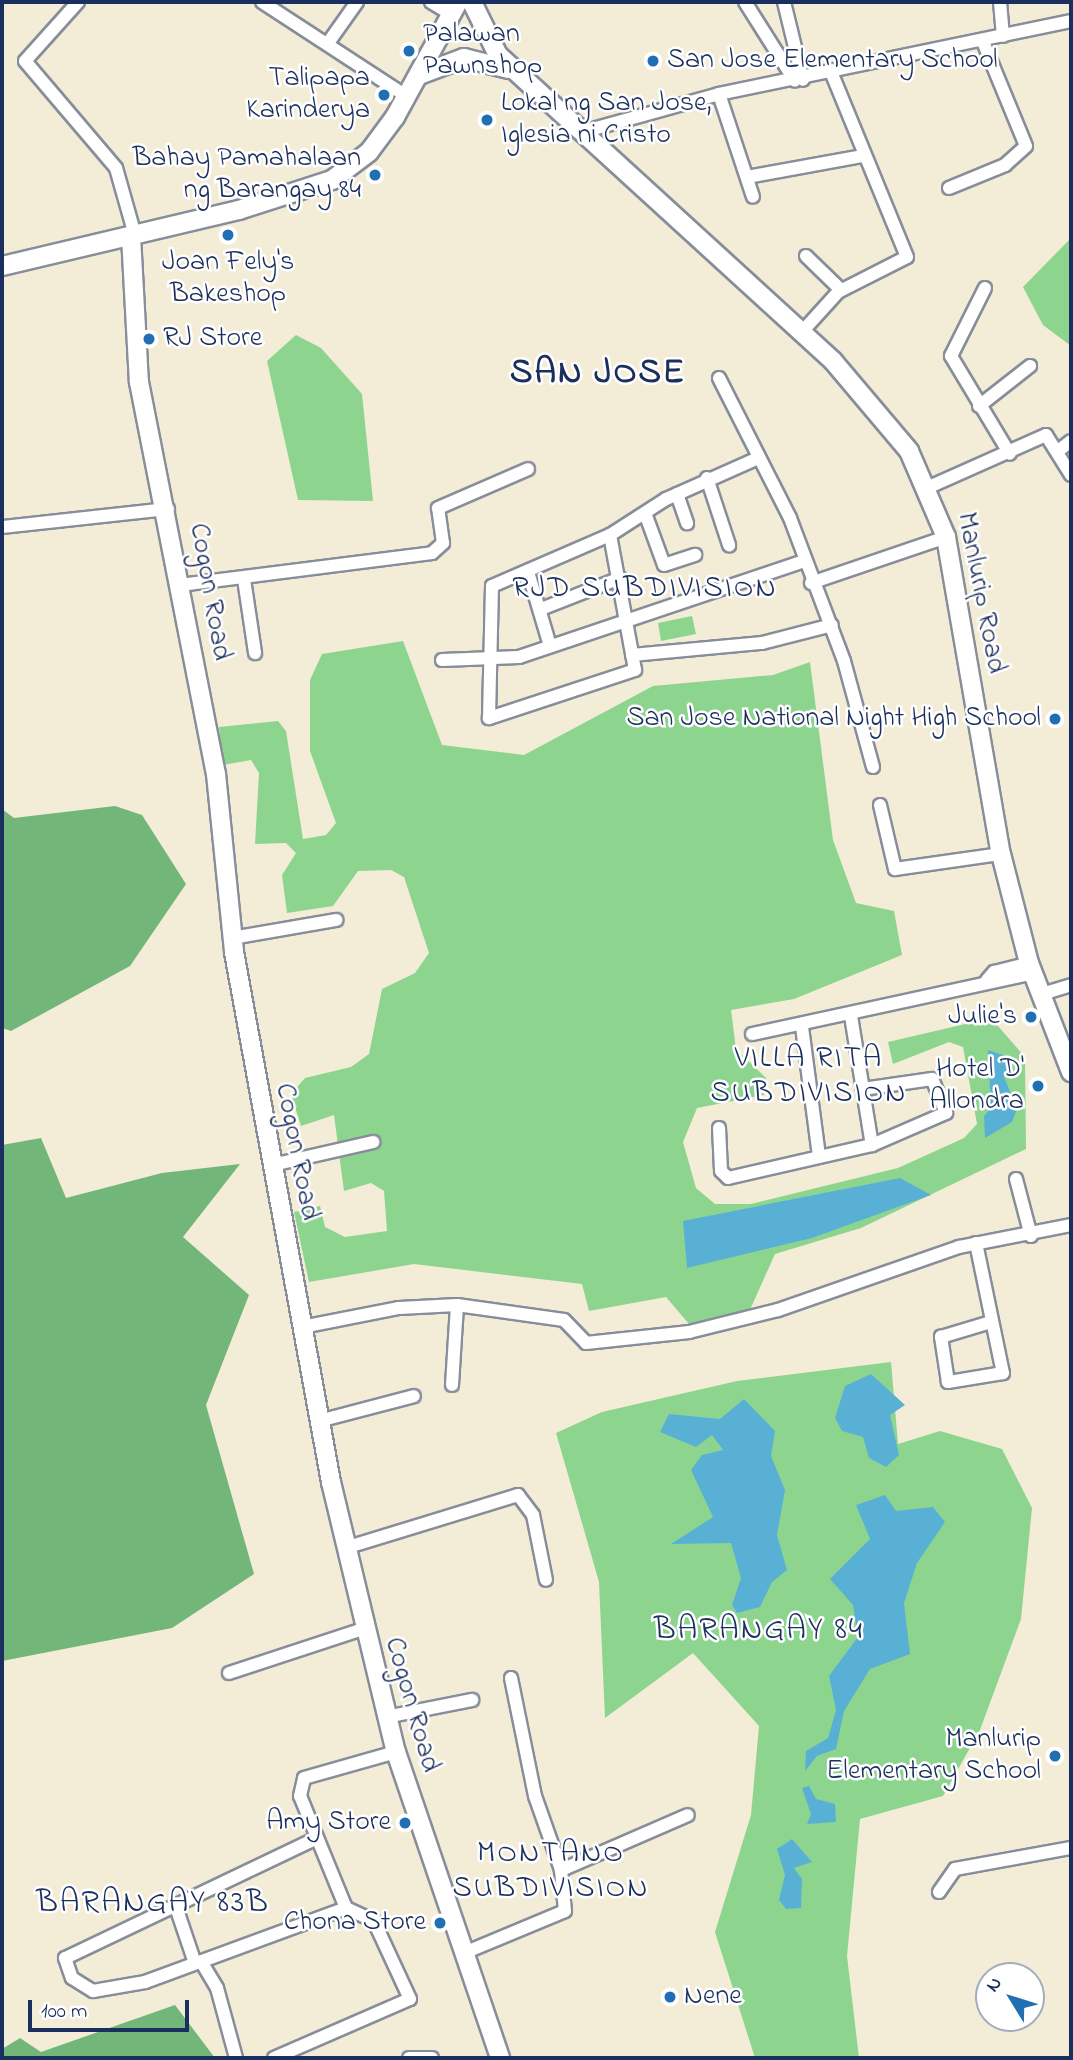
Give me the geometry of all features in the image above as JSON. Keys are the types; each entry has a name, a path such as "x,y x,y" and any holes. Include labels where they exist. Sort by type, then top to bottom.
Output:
{"main road":[{"name":"Manlurip Road","path":"472,2 488,41 519,74 801,333 886,417 929,486 946,537 1001,854 1031,968 1070,1067"},
{"path":"2,266 133,236 332,180 369,152 419,75 454,8"},
{"name":"Manlurip Road","path":"419,75 464,58 519,74"},
{"name":"Cogon Road","path":"133,236 139,382 168,509 216,774 233,938 272,1165 345,1548 363,1629 396,1752 500,2058"}],"street":[{"path":"78,2 25,56 116,168 133,236"},
{"path":"262,2 406,96"},
{"path":"328,43 357,2"},
{"path":"431,2 454,8"},
{"path":"745,2 799,80"},
{"path":"784,2 799,80"},
{"path":"1000,2 1003,36"},
{"path":"582,132 719,94 832,75 984,44 1003,36 1071,21"},
{"path":"949,188 1005,166 1026,146 984,44"},
{"path":"801,333 841,290 907,257 863,156 832,75"},
{"path":"719,94 753,197"},
{"path":"747,177 863,156"},
{"path":"806,256 841,290"},
{"path":"985,288 951,356 1010,454"},
{"path":"979,406 1030,366"},
{"path":"719,378 755,459 790,518 811,583 832,625 873,767"},
{"path":"929,486 1010,454 1046,435 1071,475"},
{"path":"1058,451 1071,441"},
{"path":"610,535 620,578 633,672 489,718 493,660 491,590 610,535 707,478 755,459"},
{"path":"180,585 244,579 432,552 443,543 438,508 528,469"},
{"path":"707,478 729,545"},
{"path":"677,494 687,523"},
{"path":"2,527 168,509"},
{"path":"645,513 664,565 695,555"},
{"path":"811,583 946,537"},
{"path":"442,660 493,660 550,646 626,623 804,561"},
{"path":"528,572 550,646"},
{"path":"541,609 620,578"},
{"path":"244,579 256,653"},
{"path":"632,655 762,643 832,625"},
{"path":"880,805 895,869 1001,854"},
{"path":"233,938 336,919"},
{"path":"752,1034 851,1016 1031,968"},
{"path":"1042,994 1071,985"},
{"path":"851,1016 872,1145"},
{"path":"802,1027 819,1157"},
{"path":"719,1128 724,1176 872,1145 946,1113 932,1079 863,1089"},
{"path":"272,1165 373,1142"},
{"path":"1016,1179 1031,1236"},
{"path":"302,1327 399,1307 457,1305 555,1318 586,1343 730,1325 976,1243 1031,1236 1071,1224"},
{"path":"976,1243 990,1322 1003,1373 948,1382 941,1337 990,1322"},
{"path":"452,1385 457,1305"},
{"path":"320,1421 414,1395"},
{"path":"345,1548 518,1495 533,1516 546,1580"},
{"path":"229,1672 363,1629"},
{"path":"464,1953 565,1911 561,1870 535,1796 510,1678"},
{"path":"386,1717 472,1700"},
{"path":"275,2058 410,1999 374,1921 346,1908 300,1796 304,1778 396,1752"},
{"path":"561,1870 688,1815"},
{"path":"317,1838 65,1958 72,1978 93,1992 145,1982 346,1908"},
{"path":"939,1892 955,1869 1071,1848"},
{"path":"176,1907 199,1963 217,1988 236,2058"},
{"path":"409,2058 432,2058"}],"green space":[{"path":"1071,238 1071,346 1043,325 1023,287"},
{"path":"296,335 321,348 362,394 373,501 298,500 267,361"},
{"path":"692,616 696,634 661,641 658,623"},
{"path":"403,641 442,745 524,755 653,686 773,675 810,662 833,840 856,903 894,911 902,955 794,999 731,1010 736,1049 766,1078 764,1095 697,1108 683,1142 696,1188 715,1204 751,1204 898,1168 964,1138 977,1124 963,1047 949,1042 893,1064 888,1042 991,1018 1025,1057 1026,1149 861,1228 775,1254 749,1312 689,1324 666,1297 589,1311 582,1284 414,1264 309,1282 294,1212 320,1206 325,1227 345,1237 387,1231 384,1191 371,1183 344,1191 334,1115 301,1126 291,1094 305,1078 351,1067 369,1054 382,989 415,973 429,953 404,877 391,870 358,871 333,906 287,913 282,875 296,853 286,843 255,844 259,773 251,760 223,765 219,727 278,721 286,731 303,839 326,835 336,823 310,751 310,680 322,654"},
{"path":"115,806 142,815 186,884 130,966 11,1031 2,1028 2,809 14,818"},
{"path":"41,1138 66,1198 162,1173 240,1164 183,1237 249,1295 206,1405 254,1574 172,1628 2,1661 2,1145"},
{"path":"891,1362 898,1444 940,1431 1002,1449 1032,1508 1021,1619 980,1730 943,1796 860,1819 847,1956 859,2058 755,2058 715,1932 751,1815 759,1726 693,1653 605,1718 599,1582 556,1433 602,1412 737,1381"},
{"path":"175,2005 215,2058 2,2058 2,2049 20,2038 41,2052"}],"water":[{"path":"988,1050 1012,1058 1004,1077 1017,1109 1012,1122 985,1138 984,1116 991,1108"},
{"path":"900,1178 931,1195 812,1238 687,1268 683,1221"},
{"path":"871,1374 905,1405 890,1415 899,1455 886,1467 869,1458 863,1437 842,1431 835,1418 845,1386"},
{"path":"744,1399 775,1431 771,1456 785,1490 777,1535 787,1570 772,1582 760,1607 737,1613 732,1605 741,1578 731,1543 671,1544 713,1517 691,1470 702,1455 723,1450 712,1435 696,1447 660,1432 669,1414 720,1419"},
{"path":"885,1495 896,1511 933,1507 945,1522 917,1563 904,1603 910,1654 870,1669 844,1711 836,1749 817,1756 805,1771 806,1751 828,1738 836,1710 829,1676 858,1637 853,1605 830,1579 870,1539 856,1505"},
{"path":"809,1786 816,1799 835,1804 836,1822 807,1824 811,1814 802,1788"},
{"path":"792,1839 812,1862 794,1868 802,1879 801,1908 786,1909 779,1900 785,1875 777,1849"}],"place":[{"name":"Palawan Pawnshop","path":"409,51"},
{"name":"San Jose Elementary School","path":"653,61"},
{"name":"Talipapa Karinderya","path":"384,95"},
{"name":"Lokal ng San Jose, Iglesia ni Cristo","path":"487,120"},
{"name":"Bahay Pamahalaan ng Barangay 84","path":"375,175"},
{"name":"Joan Fely's Bakeshop","path":"228,235"},
{"name":"RJ Store","path":"149,339"},
{"name":"San Jose National Night High School","path":"1055,719"},
{"name":"Julie's","path":"1031,1017"},
{"name":"Hotel D' Allondra","path":"1038,1086"},
{"name":"Manlurip Elementary School","path":"1055,1756"},
{"name":"Amy Store","path":"405,1823"},
{"name":"Chona Store","path":"440,1923"},
{"name":"Nene","path":"670,1997"}],"district":[{"name":"SAN JOSE","path":"598,374"},
{"name":"RJD SUBDIVISION","path":"645,589"},
{"name":"VILLA RITA SUBDIVISION","path":"809,1076"},
{"name":"BARANGAY 84","path":"759,1631"},
{"name":"MONTANO SUBDIVISION","path":"551,1871"},
{"name":"BARANGAY 83B","path":"153,1904"}]}
